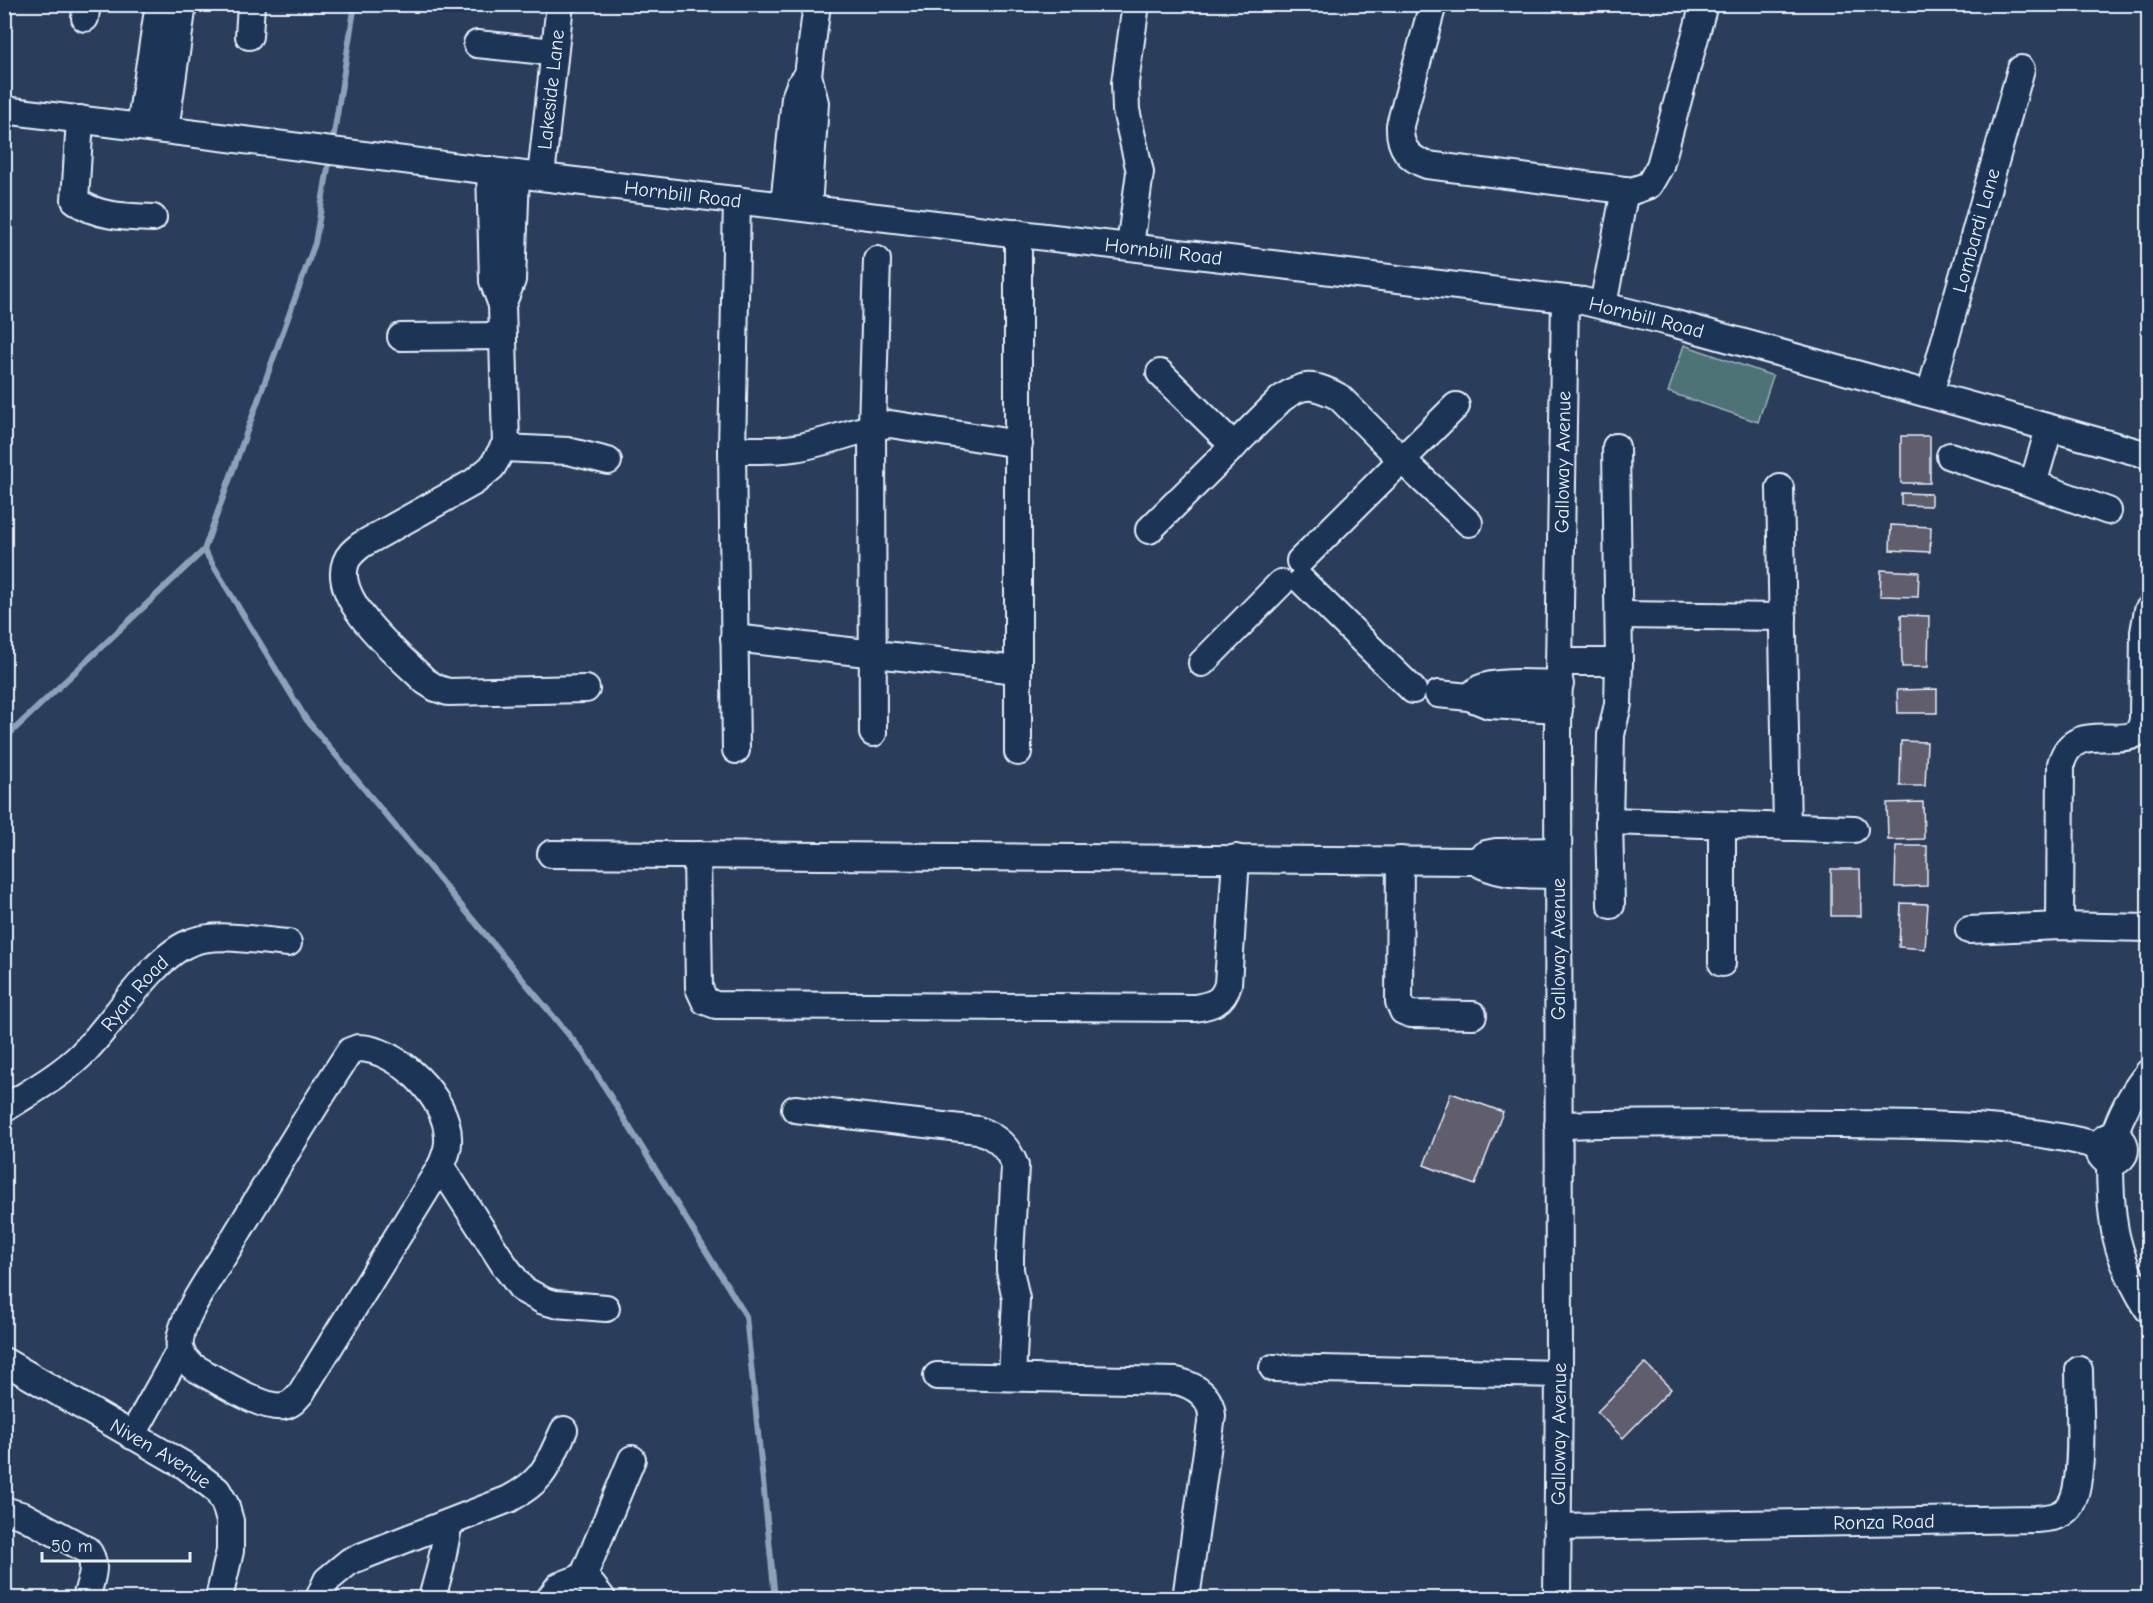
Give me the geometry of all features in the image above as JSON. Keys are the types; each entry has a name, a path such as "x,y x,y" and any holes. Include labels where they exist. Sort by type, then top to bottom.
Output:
{"street":[{"path":"249,36 251,4"},
{"name":"Lakeside Lane","path":"502,305 512,280 528,175 554,52 560,4"},
{"path":"796,206 815,103 808,75 817,4"},
{"path":"1130,246 1140,172 1126,110 1125,83 1136,4"},
{"path":"1433,4 1400,125 1400,138 1410,157 1427,165 1625,190 1641,190 1655,178 1704,4"},
{"path":"152,129 170,9"},
{"path":"477,44 554,52"},
{"name":"Lombardi Lane","path":"1930,394 2020,69"},
{"name":"Hornbill Road","path":"4,110 1603,305 2148,455"},
{"path":"80,119 75,200 82,206 116,216 153,218"},
{"path":"490,170 494,281 502,305 507,433 504,448 492,467 474,482 355,549 344,568 346,592 365,620 425,681 436,688 448,692 586,689"},
{"path":"1603,305 1625,190"},
{"path":"736,750 732,450 737,200"},
{"path":"1018,233 1018,752"},
{"path":"873,733 872,427 877,260"},
{"name":"Galloway Avenue","path":"1557,1599 1558,863 1565,299"},
{"path":"401,337 503,336"},
{"path":"1160,373 1234,446"},
{"path":"1149,530 1281,399 1297,388 1311,386 1339,397 1469,523"},
{"path":"1202,663 1294,575 1456,406"},
{"path":"732,450 792,449 890,424 1019,444"},
{"path":"2033,484 2049,429"},
{"path":"1611,905 1609,821 1611,735 1618,704 1619,662 1616,447"},
{"path":"504,448 568,451 608,461"},
{"path":"1950,456 2108,511"},
{"path":"1780,488 1787,827"},
{"path":"1294,575 1413,690 1413,696 1420,704 1431,704 1438,694 1469,697 1489,705 1560,685 1619,662"},
{"path":"2060,926 2061,764 2064,753 2076,742 2085,739 2132,737 2141,729 2144,632 2148,610"},
{"path":"1619,615 1783,617"},
{"path":"734,638 1017,670"},
{"path":"1609,821 1854,829"},
{"path":"1722,825 1722,963"},
{"path":"551,854 1476,861 1510,874 1558,863"},
{"path":"697,855 699,988 705,1001 716,1005 1195,1008 1210,1006 1220,1001 1226,992 1230,973 1236,858"},
{"path":"1400,860 1399,1002 1403,1011 1411,1014 1473,1015"},
{"path":"1970,930 2060,926 2148,928"},
{"name":"Ryan Road","path":"4,1109 55,1077 79,1057 150,974 173,952 191,942 212,938 288,943"},
{"path":"369,1048 378,1051 410,1071 423,1083 443,1115 447,1129 447,1147 441,1166 294,1401 281,1407 260,1403 193,1367 185,1359 180,1350 180,1339 184,1325 202,1291 317,1101 350,1051 369,1048"},
{"path":"2148,1073 2122,1112 2108,1148 2113,1228 2132,1282 2148,1309"},
{"path":"795,1109 978,1130 1000,1141 1012,1157 1015,1166 1010,1256 1010,1270 1016,1299 1012,1377"},
{"path":"1558,1125 1664,1123 1957,1125 2043,1133 2108,1148"},
{"path":"441,1166 522,1289 544,1301 555,1304 606,1308"},
{"path":"132,1436 180,1350"},
{"name":"Niven Avenue","path":"4,1361 203,1478 217,1490 225,1504 230,1521 230,1551 219,1599"},
{"path":"1273,1368 1559,1374"},
{"name":"Ronza Road","path":"1557,1527 2035,1520 2056,1516 2068,1508 2077,1488 2079,1370"},
{"path":"937,1376 1177,1381 1189,1384 1199,1391 1209,1401 1212,1416 1186,1599"},
{"path":"319,1599 327,1580 350,1561 509,1498 531,1485 545,1471 564,1430"},
{"path":"550,1599 553,1591 559,1586 583,1577 632,1459"},
{"path":"4,1510 24,1516 87,1550 93,1557 94,1565 86,1599"},
{"path":"432,1599 449,1523"},
{"path":"583,1577 602,1599"}],"green space":[{"path":"1684,345 1773,376 1758,422 1668,392"}],"building":[{"path":"1901,436 1930,436 1930,483 1901,483"},
{"path":"1901,493 1931,494 1931,506 1901,505"},
{"path":"1891,525 1931,527 1930,552 1890,550"},
{"path":"1881,570 1919,572 1918,597 1880,596"},
{"path":"1901,615 1929,616 1928,667 1902,667"},
{"path":"1937,689 1937,713 1898,713 1897,690"},
{"path":"1901,741 1927,742 1925,786 1900,786"},
{"path":"1923,802 1924,839 1888,840 1887,803"},
{"path":"1896,846 1927,846 1927,886 1895,887"},
{"path":"1831,869 1860,869 1861,916 1831,916"},
{"path":"1901,903 1928,904 1925,949 1899,947"},
{"path":"1451,1093 1503,1112 1475,1185 1424,1165"},
{"path":"1645,1363 1671,1389 1623,1438 1597,1412"}],"waterway":[{"path":"332,146 355,4"},
{"path":"4,739 204,550 315,243 330,156"},
{"path":"204,550 306,719 583,1052 746,1316 775,1598"}]}
